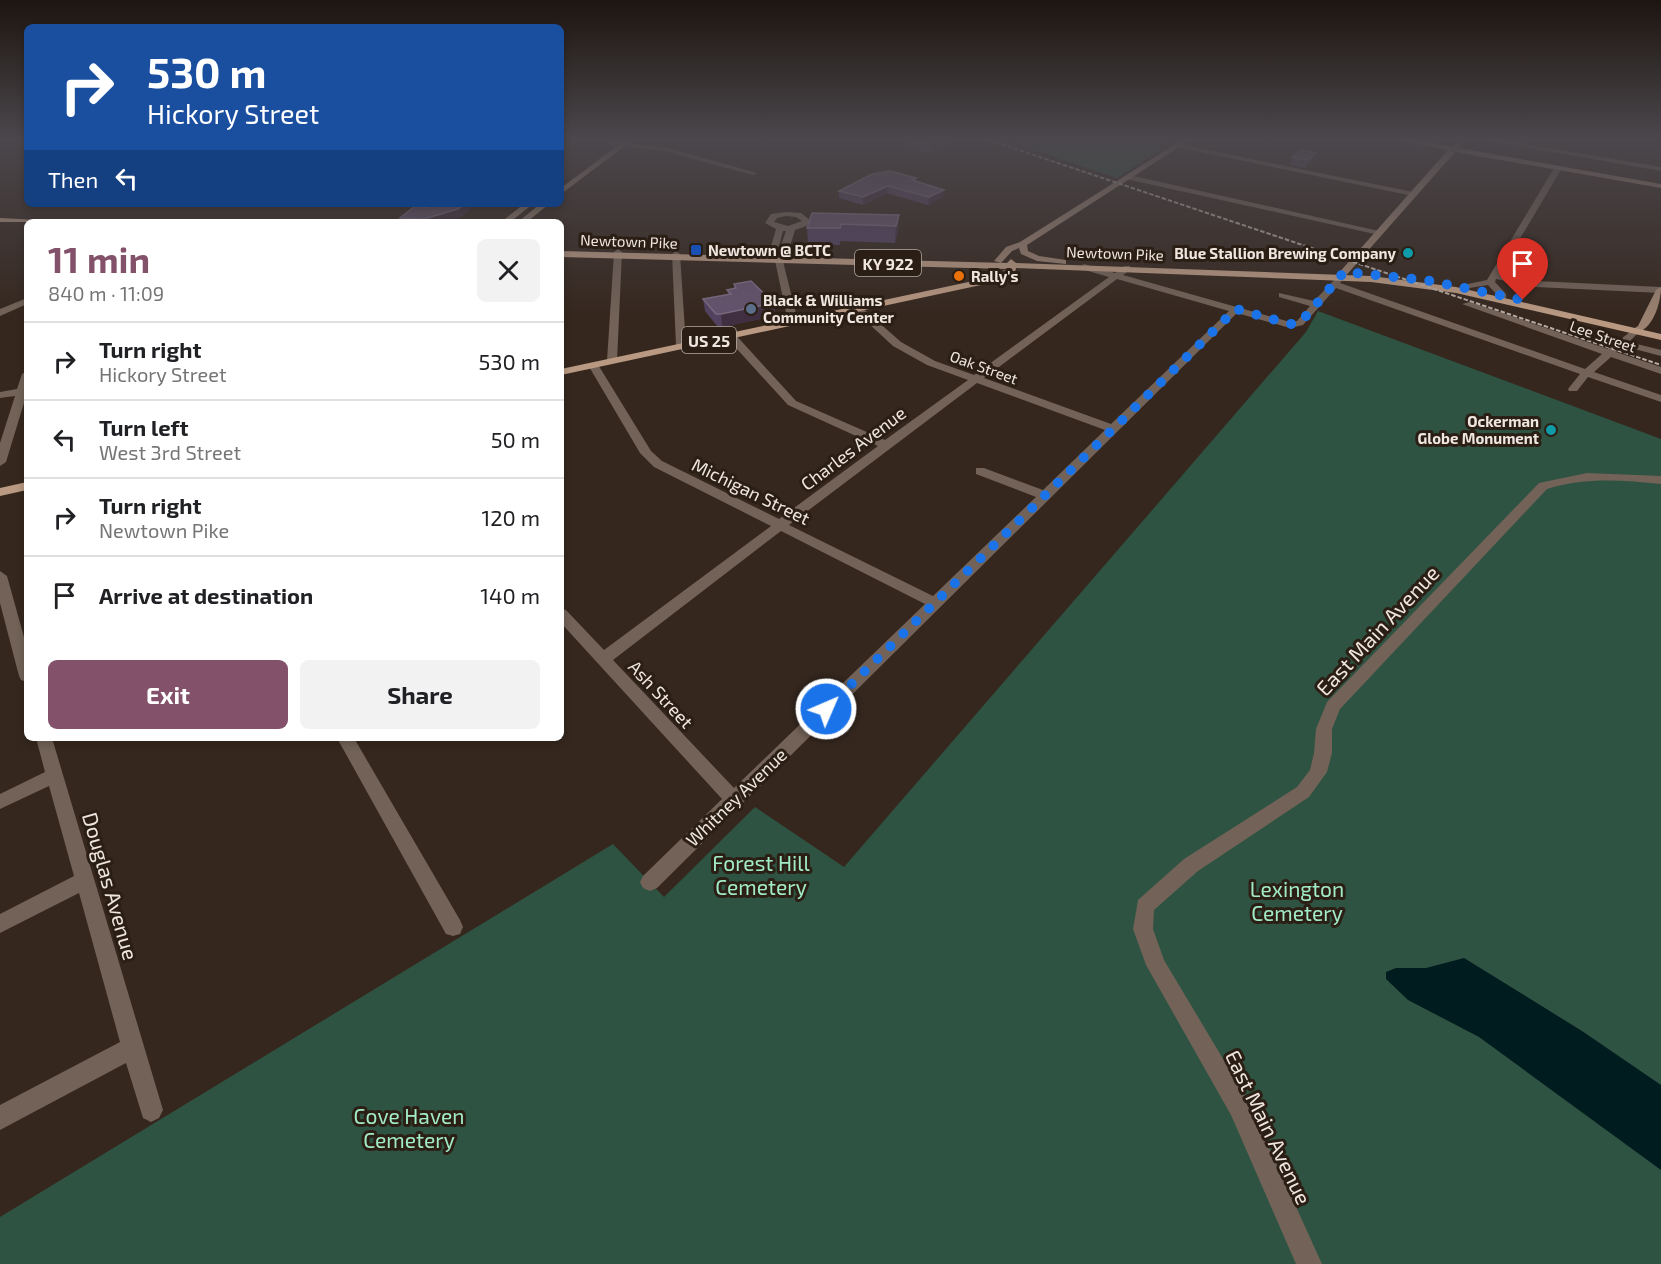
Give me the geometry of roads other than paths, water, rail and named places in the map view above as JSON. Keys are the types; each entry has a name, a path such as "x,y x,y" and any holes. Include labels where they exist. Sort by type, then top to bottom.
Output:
{"main road":[{"path":"998,261 1009,249 1023,244 1094,199"},
{"path":"1339,278 1409,199"},
{"path":"509,219 525,207"},
{"path":"526,219 541,207"},
{"path":"1,224 24,221"},
{"path":"1,224 24,228"},
{"path":"1023,244 1024,252 1031,256 1063,262"},
{"path":"1011,263 1023,244"},
{"name":"Newtown Pike","path":"564,249 618,254"},
{"name":"Newtown Pike","path":"564,254 1011,263 1063,262 1339,278 1456,290 1638,330 1661,332"},
{"name":"Newtown Pike","path":"778,259 998,261 1084,267"},
{"name":"US 25","path":"564,371 995,279 1012,270 1011,263"},
{"name":"Newtown Pike","path":"1122,272 1339,278 1401,277 1466,287 1638,330 1661,338"},
{"path":"1638,330 1661,290"},
{"path":"0,492 24,487"}],"street":[{"path":"1227,199 1379,233"},
{"path":"1492,279 1540,199"},
{"path":"793,214 806,219 803,225 780,228 771,225 770,218 793,214"},
{"path":"780,228 774,250 793,322"},
{"path":"778,259 785,250 791,228"},
{"path":"612,361 618,254"},
{"path":"676,256 681,346"},
{"path":"1084,267 1122,272 1236,309 1295,325 1300,323 1339,278 1661,399"},
{"name":"Charles Avenue","path":"602,660 886,445 1122,272"},
{"path":"1492,279 1503,296"},
{"path":"1466,287 1492,279 1661,290"},
{"path":"1282,294 1316,305"},
{"path":"0,313 24,302"},
{"name":"Lee Street","path":"1467,304 1661,371"},
{"name":"Oak Street","path":"857,308 908,351 975,380 1114,429"},
{"name":"Whitney Avenue","path":"650,882 1236,309"},
{"path":"1573,389 1587,372 1638,330"},
{"path":"730,335 792,403 886,445"},
{"path":"1622,343 1661,353"},
{"name":"Michigan Street","path":"593,365 652,460 669,471 935,603"},
{"path":"0,395 24,391"},
{"path":"1,457 6,424 24,391"},
{"path":"980,471 1046,496"},
{"name":"East Main Avenue","path":"1309,1264 1239,1107 1156,965 1143,929 1146,906 1191,865 1303,792 1318,772 1323,753 1324,729 1334,706 1543,486 1580,475 1616,475 1661,480"},
{"path":"0,576 24,665"},
{"name":"Ash Street","path":"564,617 734,800"},
{"name":"Douglas Avenue","path":"45,741 150,1110"},
{"path":"347,741 453,927"},
{"path":"0,802 54,776"},
{"path":"0,924 84,881"},
{"path":"0,1118 133,1047"}],"water":[{"path":"1464,958 1582,1031 1661,1085 1661,1170 1479,1037 1408,1000 1386,979 1386,972 1396,968 1426,968"}],"railway":[{"path":"1165,199 1661,365"}],"place":[{"name":"Newtown @ BCTC","path":"696,250"},
{"name":"Blue Stallion Brewing Company","path":"1408,253"},
{"name":"Rally's","path":"959,276"},
{"name":"Black & Williams Community Center","path":"751,309"},
{"name":"Ockerman Globe Monument","path":"1551,430"}],"park label":[{"name":"Forest Hill Cemetery","path":"761,874"},
{"name":"Lexington Cemetery","path":"1297,900"},
{"name":"Cove Haven Cemetery","path":"409,1127"}]}
